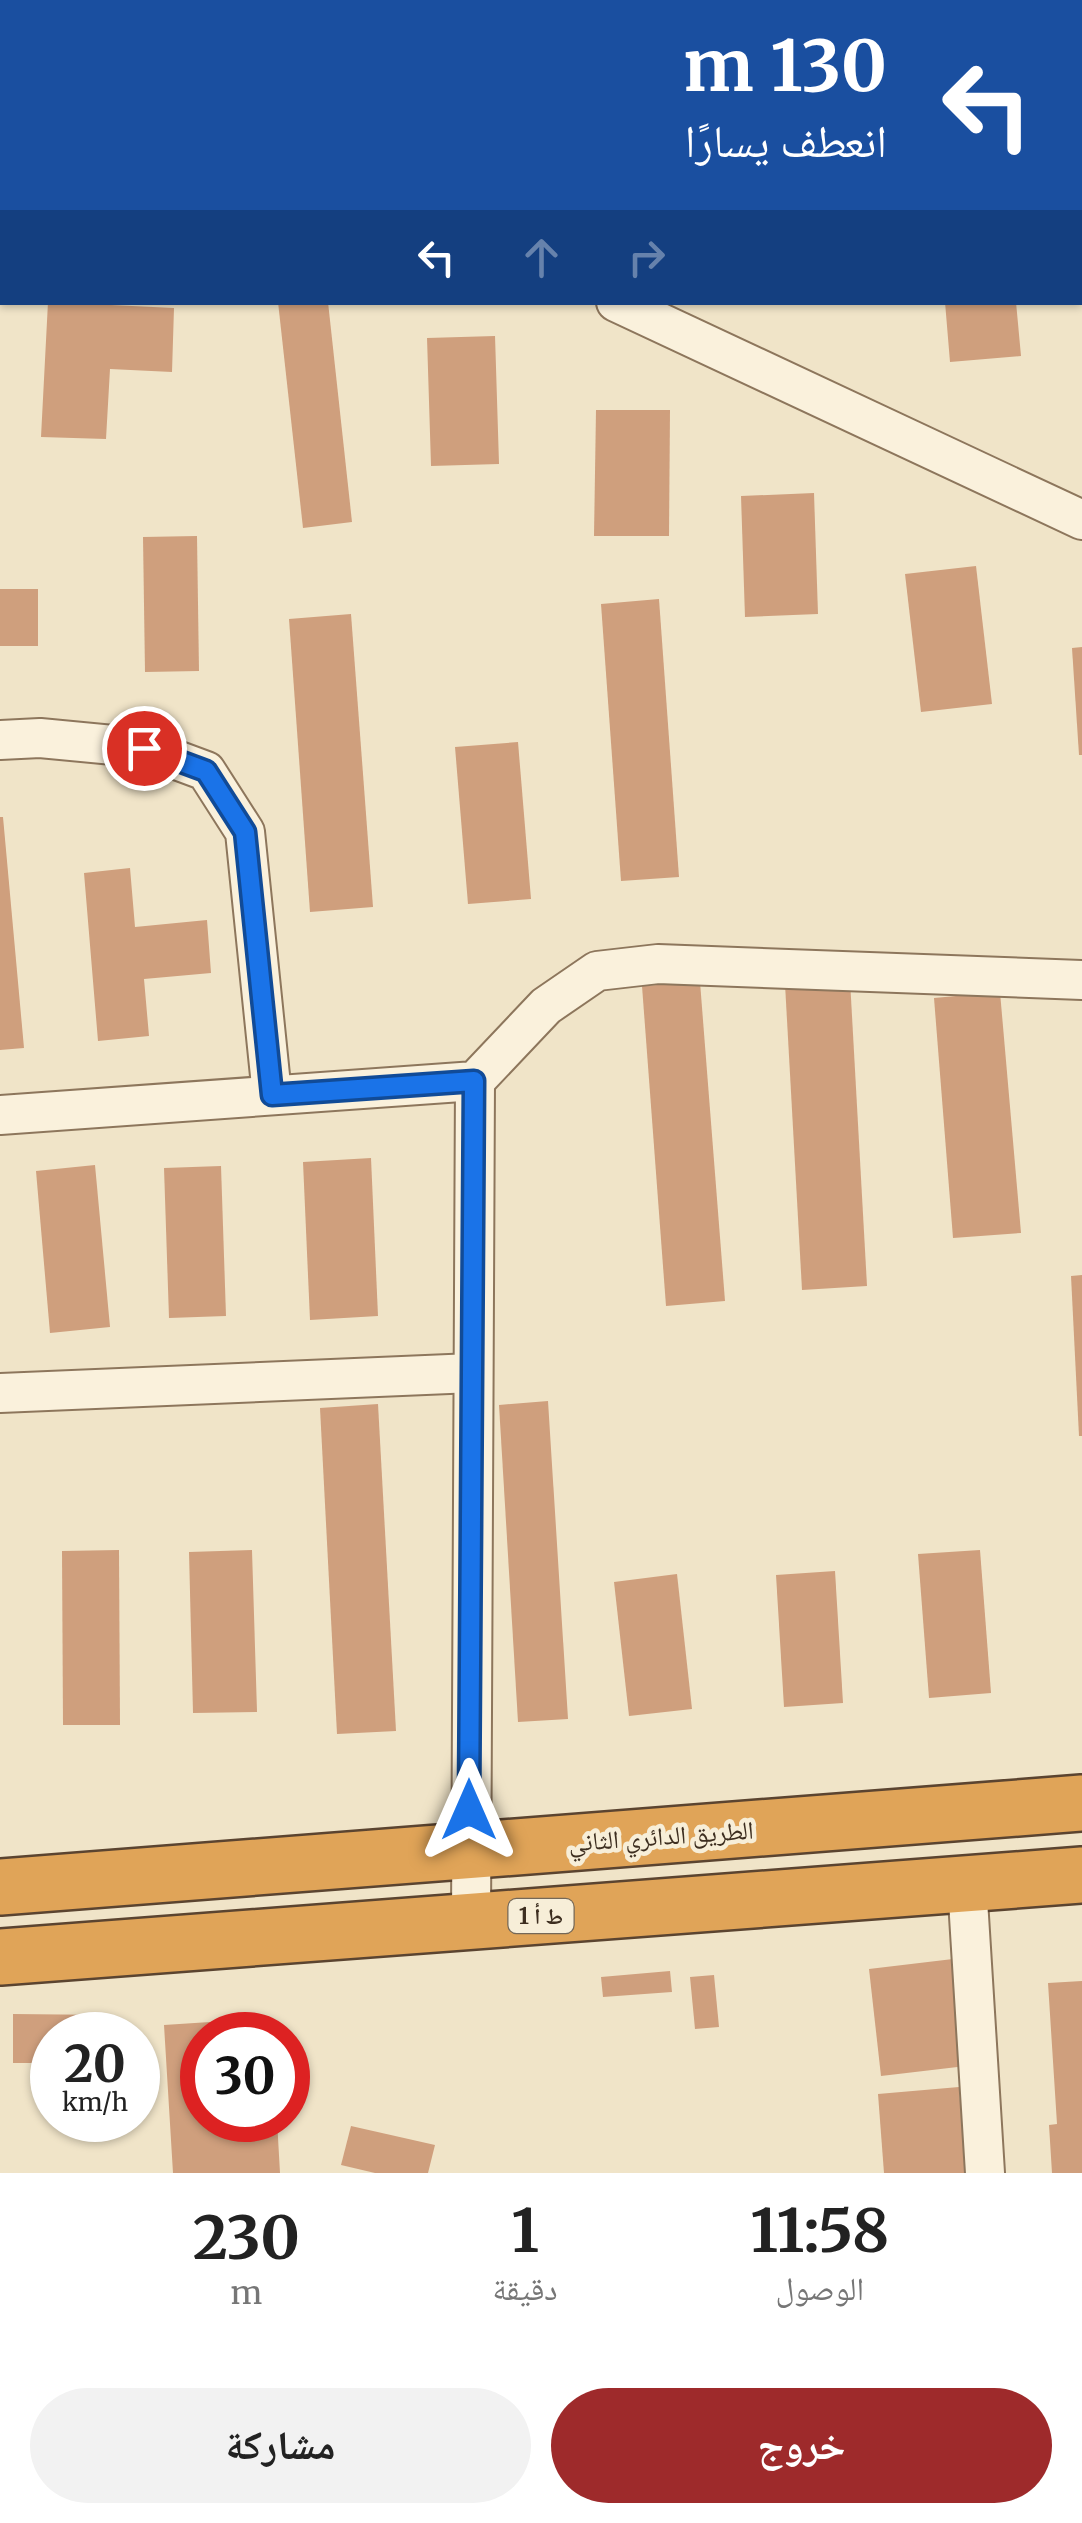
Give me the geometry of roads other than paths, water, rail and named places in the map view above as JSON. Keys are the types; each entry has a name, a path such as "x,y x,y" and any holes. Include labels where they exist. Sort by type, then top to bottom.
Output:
{"highway":[{"name":"الطريق الدائري الثاني","path":"0,1887 1082,1803"},
{"name":"ط أ 1","path":"0,1957 1082,1875"}],"street":[{"path":"622,305 1082,520"},
{"path":"0,740 40,738 144,748 206,771 245,832 272,1095"},
{"path":"0,1115 474,1081 546,1006 597,971 658,964 1082,980"},
{"path":"470,1922 474,1081"},
{"path":"0,1393 472,1373"},
{"path":"967,1884 985,2173"}]}
